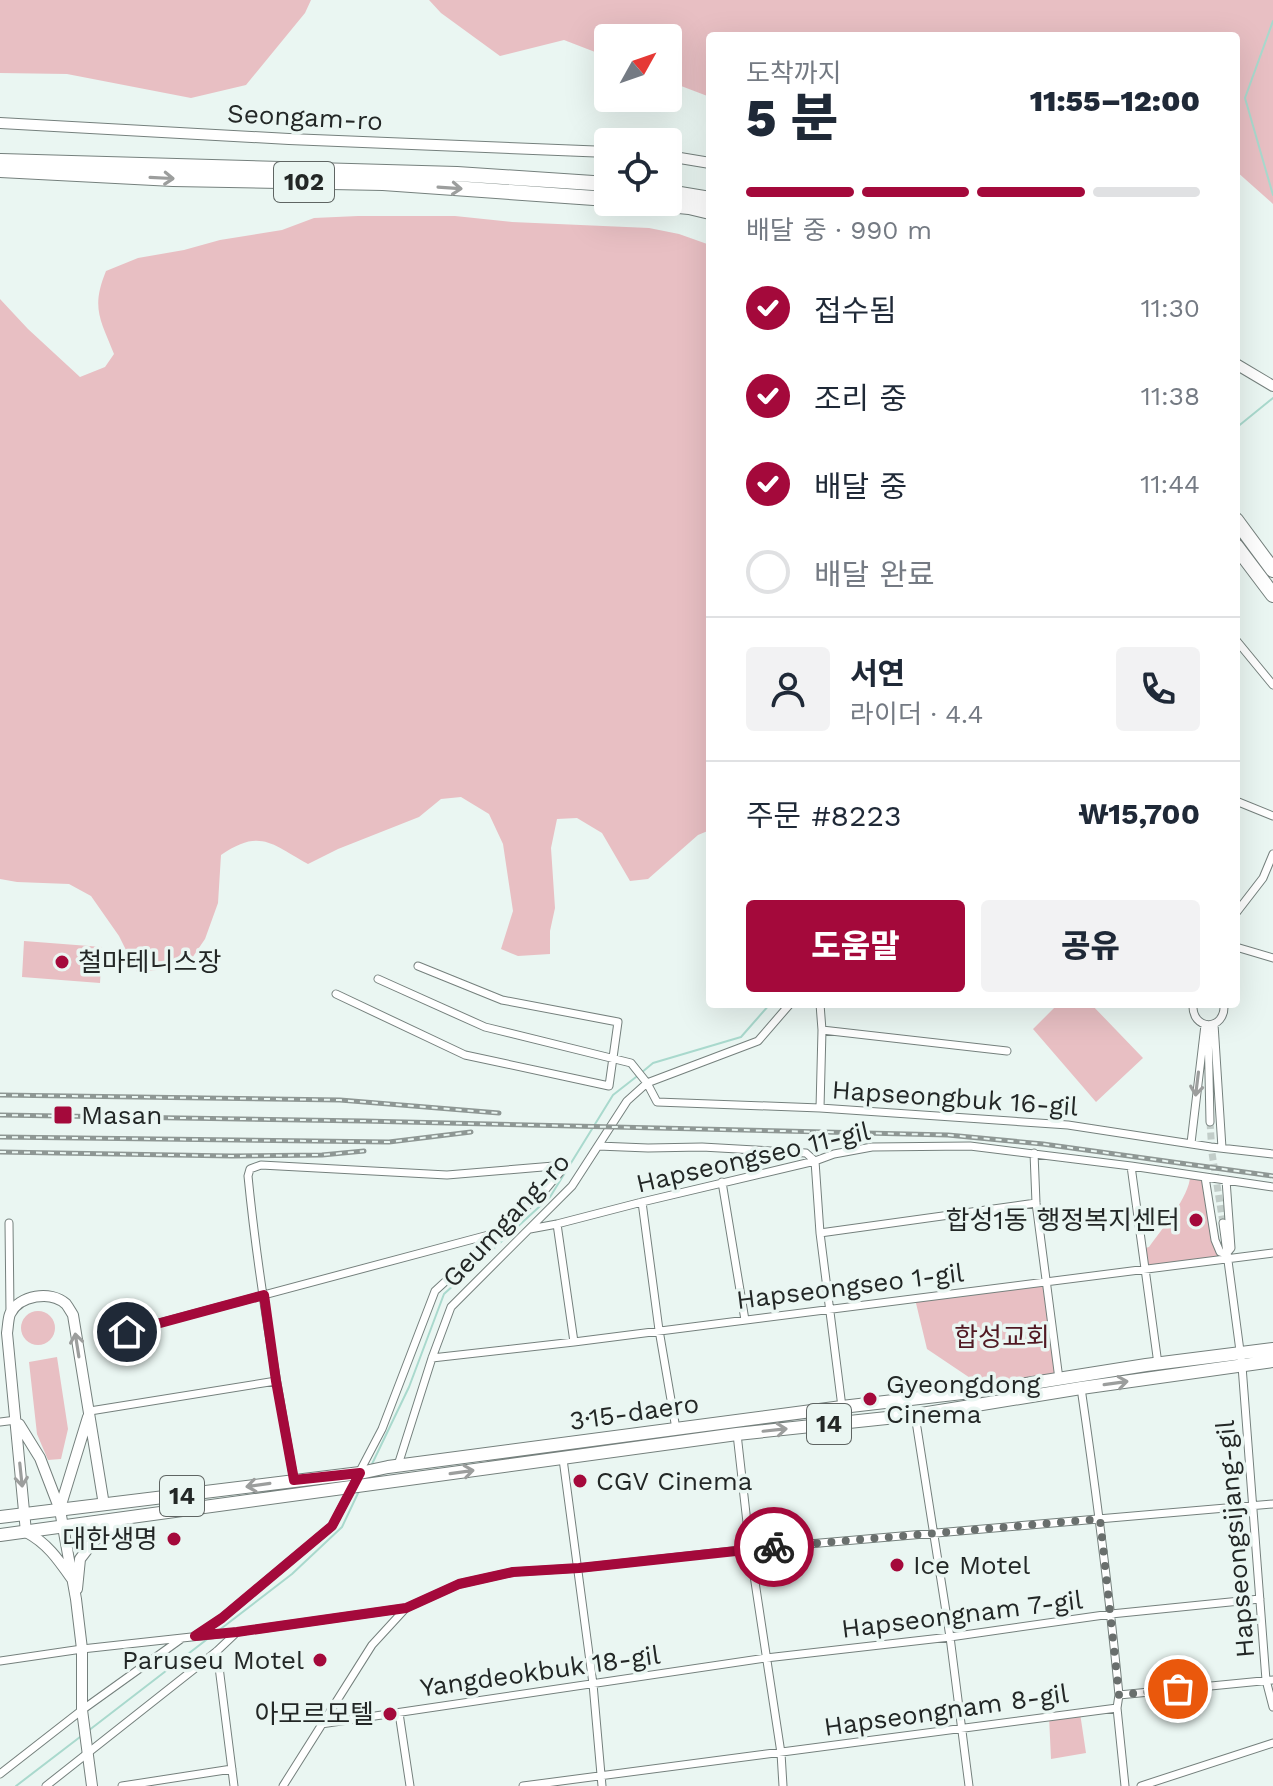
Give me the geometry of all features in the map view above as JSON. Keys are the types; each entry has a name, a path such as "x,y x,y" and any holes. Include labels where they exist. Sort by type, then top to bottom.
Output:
{"highway":[{"name":"102","path":"0,161 457,174 594,183"},
{"name":"102","path":"0,170 173,179 383,183 594,198"},
{"path":"682,194 706,198"},
{"path":"682,206 706,211"},
{"path":"1240,525 1273,570"},
{"path":"1240,551 1273,595"}],"main road":[{"name":"Seongam-ro","path":"0,123 594,151"},
{"path":"682,158 706,162"},
{"path":"1240,366 1270,384"},
{"path":"72,1579 55,1554 38,1538 26,1532 16,1420 5,1362 10,1314 19,1303 30,1297 48,1296 65,1303 73,1315 104,1505"},
{"name":"3·15-daero","path":"354,1487 737,1434 915,1415 1241,1360 1273,1349"},
{"name":"3·15-daero","path":"0,1517 988,1390 1158,1364 1273,1361"},
{"path":"60,1510 90,1411"},
{"path":"16,1420 40,1458 60,1510 82,1649 82,1713 92,1786"},
{"name":"14","path":"0,1535 354,1487"},
{"path":"76,1599 80,1559 93,1542 123,1518"}],"street":[{"path":"1240,645 1273,685"},
{"path":"1240,803 1273,816"},
{"path":"1240,908 1263,878 1273,854"},
{"path":"1263,878 1273,881"},
{"path":"1240,948 1273,958"},
{"path":"336,994 465,1055 609,1086 618,1022 502,1000 418,966"},
{"path":"378,979 485,1027 631,1063 646,1082"},
{"name":"Geumgang-ro","path":"393,1467 451,1307 572,1186 627,1101 646,1082 758,1041 787,1008"},
{"path":"820,1008 820,1108"},
{"path":"1193,1008 1197,1020 1209,1025"},
{"path":"1191,1143 1209,1025 1223,1015 1224,1008"},
{"path":"1209,1025 1210,1122"},
{"path":"1209,1025 1222,1148"},
{"path":"822,1030 1007,1051"},
{"name":"Hapseongbuk 16-gil","path":"646,1082 657,1102 820,1108 1068,1125 1273,1154"},
{"path":"598,1146 702,1147 806,1153 815,1161 820,1233 842,1407"},
{"name":"Hapseongseo 11-gil","path":"530,1229 872,1147 970,1146 1273,1187"},
{"path":"1034,1153 1036,1203 1059,1379"},
{"path":"200,1635 332,1526 382,1429 435,1291 545,1190 566,1165 447,1175 261,1165 250,1169 248,1176 253,1220 294,1480"},
{"path":"1131,1166 1158,1364"},
{"path":"1205,1177 1215,1240 1220,1252 1226,1256"},
{"path":"1226,1180 1231,1248 1226,1256"},
{"path":"722,1182 745,1320"},
{"path":"642,1202 676,1429"},
{"path":"820,1233 1036,1203"},
{"path":"9,1223 10,1314"},
{"path":"1223,1223 1226,1256"},
{"path":"557,1224 574,1342"},
{"path":"99,1339 498,1233"},
{"name":"Hapseongseo 1-gil","path":"432,1358 830,1310 1226,1256 1273,1253"},
{"name":"Hapseongsijang-gil","path":"1226,1256 1241,1360 1260,1599 1273,1707"},
{"path":"90,1411 276,1381"},
{"path":"1081,1388 1111,1614 1125,1786"},
{"path":"915,1415 950,1637 969,1786"},
{"path":"0,1422 16,1420"},
{"path":"737,1434 783,1786"},
{"path":"563,1459 593,1684 602,1786"},
{"path":"0,1661 406,1608 459,1584 513,1572 1273,1504"},
{"name":"Hapseongnam 7-gil","path":"766,1658 950,1637 1111,1614 1260,1599"},
{"path":"283,1786 372,1645 406,1608"},
{"path":"46,1786 217,1651 235,1632"},
{"path":"0,1774 183,1638"},
{"path":"217,1651 234,1786"},
{"name":"Yangdeokbuk 18-gil","path":"321,1724 766,1658"},
{"path":"1119,1695 1270,1680"},
{"name":"Hapseongnam 8-gil","path":"523,1786 1117,1708"},
{"path":"399,1713 410,1786"},
{"path":"1141,1786 1273,1743"},
{"path":"122,1786 232,1769"}],"green space":[{"path":"0,0 311,0 305,13 246,85 191,98 67,74 0,73"},
{"path":"429,0 1273,0 1273,204 1240,175 1240,32 706,32 706,95 682,86 682,24 594,24 594,52 564,40 500,56 441,13"},
{"path":"455,216 512,222 649,228 706,244 706,832 698,835 648,879 630,881 602,833 577,818 557,819 551,848 555,908 550,931 550,954 518,956 501,949 513,911 503,844 489,814 461,797 441,799 419,817 308,864 275,845 246,842 221,855 218,903 205,939 190,961 137,972 119,936 91,896 69,884 0,879 0,299 80,377 105,367 114,354 101,322 98,304 106,271 138,258 282,230 314,218"},
{"name":"철마테니스장","path":"24,941 102,947 100,983 22,977"},
{"path":"1054,1008 1095,1008 1143,1058 1096,1102 1033,1029"},
{"path":"1190,1175 1205,1177 1215,1240 1227,1258 1144,1269 1141,1249 1149,1247 1174,1212 1186,1192"},
{"name":"합성교회","path":"1046,1282 1059,1379 988,1390 927,1349 915,1299"},
{"path":"38,1311 50,1316 55,1328 50,1340 38,1345 26,1340 21,1328 26,1316"},
{"path":"57,1357 68,1429 61,1459 48,1460 37,1434 29,1362"},
{"path":"1080,1713 1086,1753 1051,1759 1049,1716"}],"waterway":[{"path":"1273,21 1245,98 1273,195"},
{"path":"1240,425 1273,398"},
{"path":"641,1073 653,1063 741,1037 766,1008"},
{"path":"372,1464 409,1387 444,1294 550,1197 613,1095 636,1077"},
{"path":"218,1631 292,1574 342,1527 359,1491"},
{"path":"88,1731 210,1637"},
{"path":"16,1786 80,1737"}],"tunnel":[{"path":"1210,1122 1223,1223"}],"railway":[{"path":"0,1095 340,1100 499,1113"},
{"path":"0,1115 948,1135 1043,1144 1273,1176"},
{"path":"0,1137 389,1142 471,1132"},
{"path":"0,1152 232,1156 322,1155 364,1151"}],"way so far":[{"path":"774,1547 1100,1519 1119,1695 1178,1689"}],"place":[{"name":"철마테니스장","path":"62,962"},
{"name":"Masan","path":"63,1115"},
{"name":"합성1동 행정복지센터","path":"1196,1220"},
{"name":"Gyeongdong Cinema","path":"870,1399"},
{"name":"CGV Cinema","path":"580,1481"},
{"name":"대한생명","path":"174,1539"},
{"name":"Ice Motel","path":"897,1565"},
{"name":"Paruseu Motel","path":"320,1660"},
{"name":"아모르모텔","path":"390,1714"}],"route":[{"path":"127,1332 264,1295 294,1480 360,1473 332,1526 222,1618 195,1636 406,1608 459,1584 513,1572 774,1547"}]}
